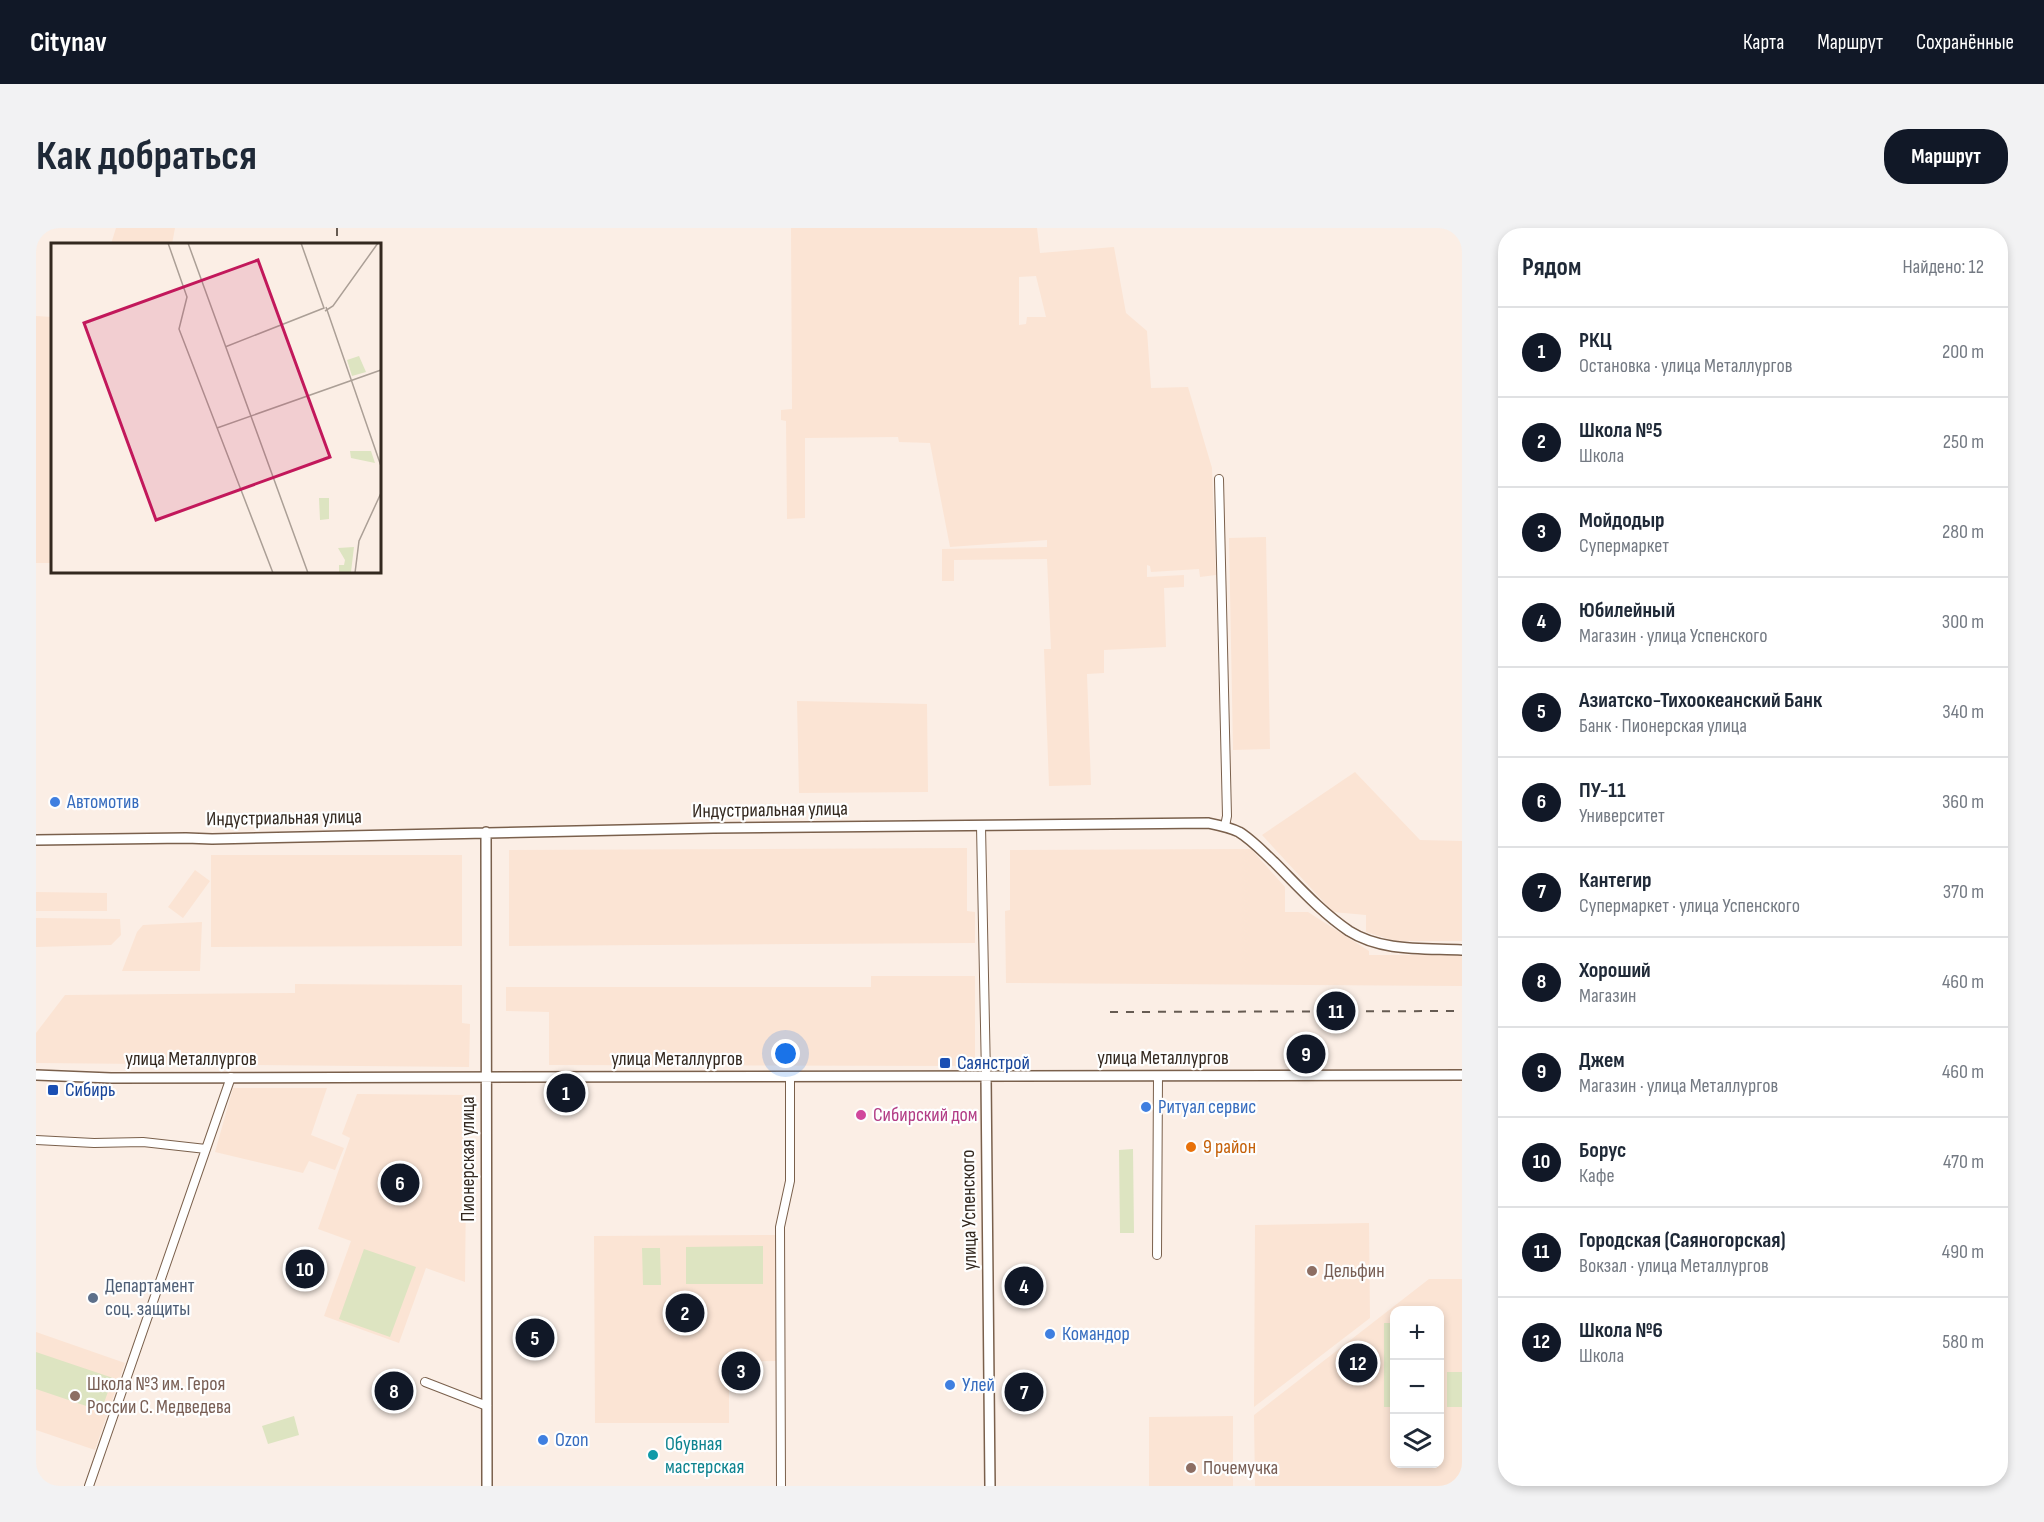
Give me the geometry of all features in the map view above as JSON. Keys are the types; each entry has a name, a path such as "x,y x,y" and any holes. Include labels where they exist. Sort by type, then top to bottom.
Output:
{"street":[{"path":"1219,479 1227,816 1225,826"},
{"name":"Индустриальная улица","path":"36,840 1208,823 1225,826 1240,833 1264,853 1322,910 1350,931 1369,940 1393,947 1462,950"},
{"name":"улица Успенского","path":"981,826 990,1486"},
{"name":"Пионерская улица","path":"486,832 487,1486"},
{"name":"улица Металлургов","path":"36,1075 111,1078 1462,1075"},
{"path":"781,1486 780,1227 790,1181 790,1076"},
{"path":"1157,1255 1158,1076"},
{"path":"89,1486 231,1077"},
{"path":"36,1140 94,1143 143,1142 206,1149"},
{"path":"425,1382 487,1406"}],"shaded area":[{"path":"116,228 175,228 172,243 111,243"},
{"path":"791,228 1037,228 1040,253 1114,247 1126,313 1147,331 1151,388 1188,387 1212,468 1216,575 1200,577 1199,569 1151,572 1150,566 1147,565 1147,577 1184,575 1184,587 1164,588 1166,647 1104,650 1104,673 1087,674 1091,785 1049,786 1044,649 1051,649 1047,559 954,560 954,581 942,581 942,549 1047,547 1047,540 950,547 930,443 899,442 898,437 805,438 805,518 787,519 786,421 781,420 781,410 792,409","holes":["1036,276 1046,317 1027,317 1026,324 1019,325 1019,277"]},
{"path":"36,316 51,317 51,563 36,563"},
{"path":"1266,537 1270,749 1233,750 1229,538"},
{"path":"797,701 927,704 928,792 799,793"},
{"path":"1355,772 1420,840 1462,841 1462,941 1395,941 1366,932 1366,915 1333,912 1262,835"},
{"path":"967,848 967,911 975,912 975,943 509,946 509,850"},
{"path":"1251,849 1285,887 1285,912 1308,912 1369,951 1369,955 1462,955 1462,986 1006,983 1005,911 1010,910 1010,850"},
{"path":"211,855 462,855 462,946 211,947"},
{"path":"195,870 210,881 183,918 168,907"},
{"path":"36,892 107,893 107,911 36,911"},
{"path":"36,918 120,919 121,935 111,945 36,947"},
{"path":"202,922 200,971 122,971 137,932 143,925"},
{"path":"871,976 975,976 975,1066 549,1065 549,1012 506,1011 506,987 871,987"},
{"path":"295,984 462,985 462,1023 470,1024 469,1067 36,1063 36,1033 65,995 295,993"},
{"path":"233,1088 327,1088 311,1135 344,1148 335,1170 309,1161 303,1173 215,1152"},
{"path":"357,1094 467,1095 465,1282 426,1268 399,1343 324,1316 351,1241 318,1229 350,1138 342,1134"},
{"name":"Дельфин","path":"1369,1223 1370,1318 1254,1407 1255,1225"},
{"path":"775,1235 776,1361 729,1362 729,1423 595,1423 594,1236"},
{"path":"1429,1279 1462,1279 1462,1486 1255,1486 1254,1415 1390,1309 1390,1468 1444,1468 1444,1306 1394,1306"},
{"name":"Школа №3 им. Героя России С. Медведева","path":"36,1332 125,1363 95,1450 36,1430"},
{"name":"Почемучка","path":"1233,1416 1233,1486 1149,1486 1149,1417"}],"green space":[{"path":"1133,1149 1134,1233 1120,1233 1119,1150"},
{"path":"763,1246 763,1284 686,1284 686,1247"},
{"path":"642,1248 660,1248 661,1285 643,1285"},
{"path":"364,1249 416,1267 390,1337 339,1319"},
{"path":"1384,1323 1390,1323 1390,1407 1384,1407"},
{"path":"36,1352 113,1378 101,1411 36,1389"},
{"path":"1447,1372 1462,1372 1462,1407 1447,1407"},
{"path":"294,1416 299,1435 268,1444 262,1426"}],"railway":[{"path":"337,228 337,243"},
{"path":"1110,1012 1462,1011"}],"place":[{"name":"Автомотив","path":"55,802"},
{"name":"Городская (Саяногорская)","path":"1336,1011"},
{"name":"Джем","path":"1306,1054"},
{"name":"Саянстрой","path":"945,1063"},
{"name":"Сибирь","path":"53,1090"},
{"name":"РКЦ","path":"566,1093"},
{"name":"Ритуал сервис","path":"1146,1107"},
{"name":"Сибирский дом","path":"861,1115"},
{"name":"9 район","path":"1191,1147"},
{"name":"ПУ-11","path":"400,1183"},
{"name":"Борус","path":"305,1269"},
{"name":"Дельфин","path":"1312,1271"},
{"name":"Юбилейный","path":"1024,1286"},
{"name":"Департамент соц. защиты","path":"93,1298"},
{"name":"Школа №5","path":"685,1313"},
{"name":"Командор","path":"1050,1334"},
{"name":"Азиатско-Тихоокеанский Банк","path":"535,1338"},
{"name":"Школа №6","path":"1358,1363"},
{"name":"Мойдодыр","path":"741,1371"},
{"name":"Улей","path":"950,1385"},
{"name":"Хороший","path":"394,1391"},
{"name":"Кантегир","path":"1024,1392"},
{"name":"Школа №3 им. Героя России С. Медведева","path":"75,1396"},
{"name":"Ozon","path":"543,1440"},
{"name":"Обувная мастерская","path":"653,1455"},
{"name":"Почемучка","path":"1191,1468"}]}
